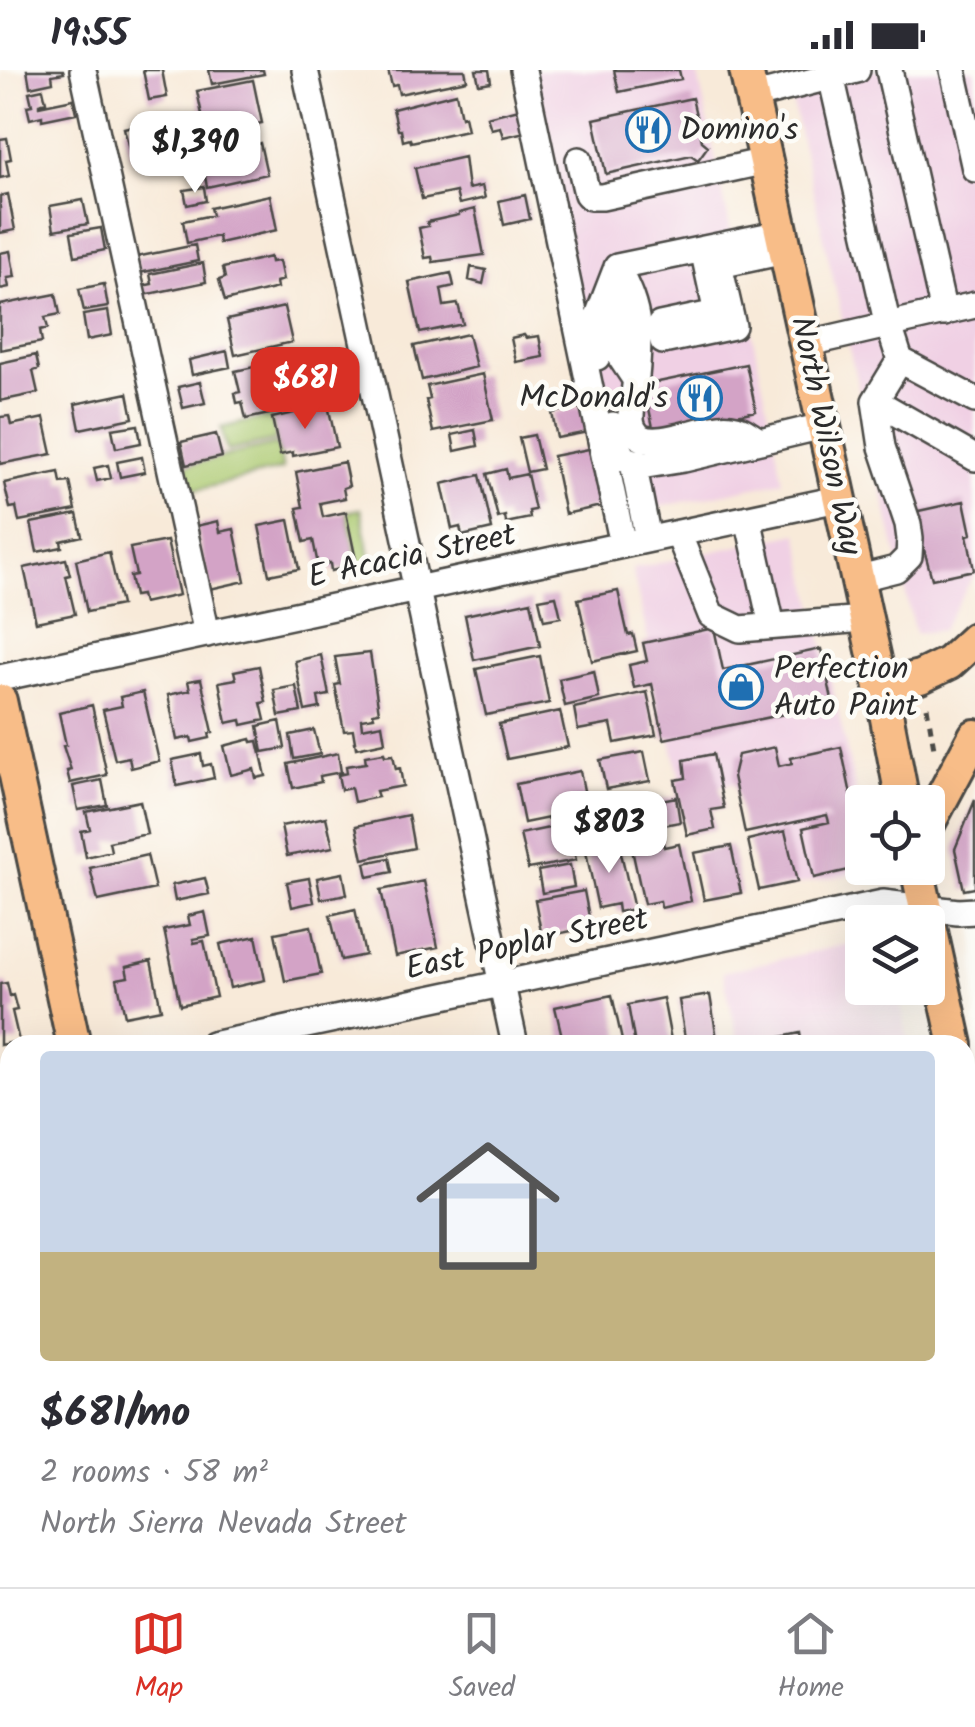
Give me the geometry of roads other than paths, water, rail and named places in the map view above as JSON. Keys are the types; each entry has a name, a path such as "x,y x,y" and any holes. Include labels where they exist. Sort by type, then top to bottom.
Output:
{"main road":[{"name":"North Wilson Way","path":"748,84 900,785"},
{"path":"881,687 949,664 975,639"},
{"path":"0,700 72,1035"},
{"path":"945,792 975,736"},
{"path":"945,995 954,1035"}],"street":[{"path":"83,70 208,634"},
{"path":"305,70 512,1035"},
{"path":"523,70 653,538 711,615 740,629 864,618"},
{"path":"748,84 857,70"},
{"path":"889,70 944,312"},
{"path":"953,70 975,169"},
{"path":"831,76 900,360 975,400"},
{"path":"579,160 590,197 766,162"},
{"path":"703,249 717,313 660,325 664,341 732,326 719,265 783,242"},
{"path":"617,267 703,249 783,242"},
{"path":"617,267 635,311 638,331 630,415 638,436 659,440 727,426 758,440"},
{"path":"617,267 592,338 618,449 624,459 640,464 684,459 822,426"},
{"path":"805,344 975,305"},
{"path":"856,579 896,569 908,556 908,524 882,448 875,401 900,360"},
{"path":"875,401 975,458"},
{"path":"640,464 653,538"},
{"name":"E Acacia Street","path":"0,678 838,499"},
{"path":"748,518 772,626"},
{"name":"East Poplar Street","path":"874,905 900,905"},
{"name":"East Poplar Street","path":"945,910 975,911"},
{"name":"East Poplar Street","path":"260,1035 845,911"}],"place":[{"name":"Domino's","path":"648,130"},
{"name":"McDonald's","path":"700,398"},
{"name":"Perfection Auto Paint","path":"741,687"}]}
